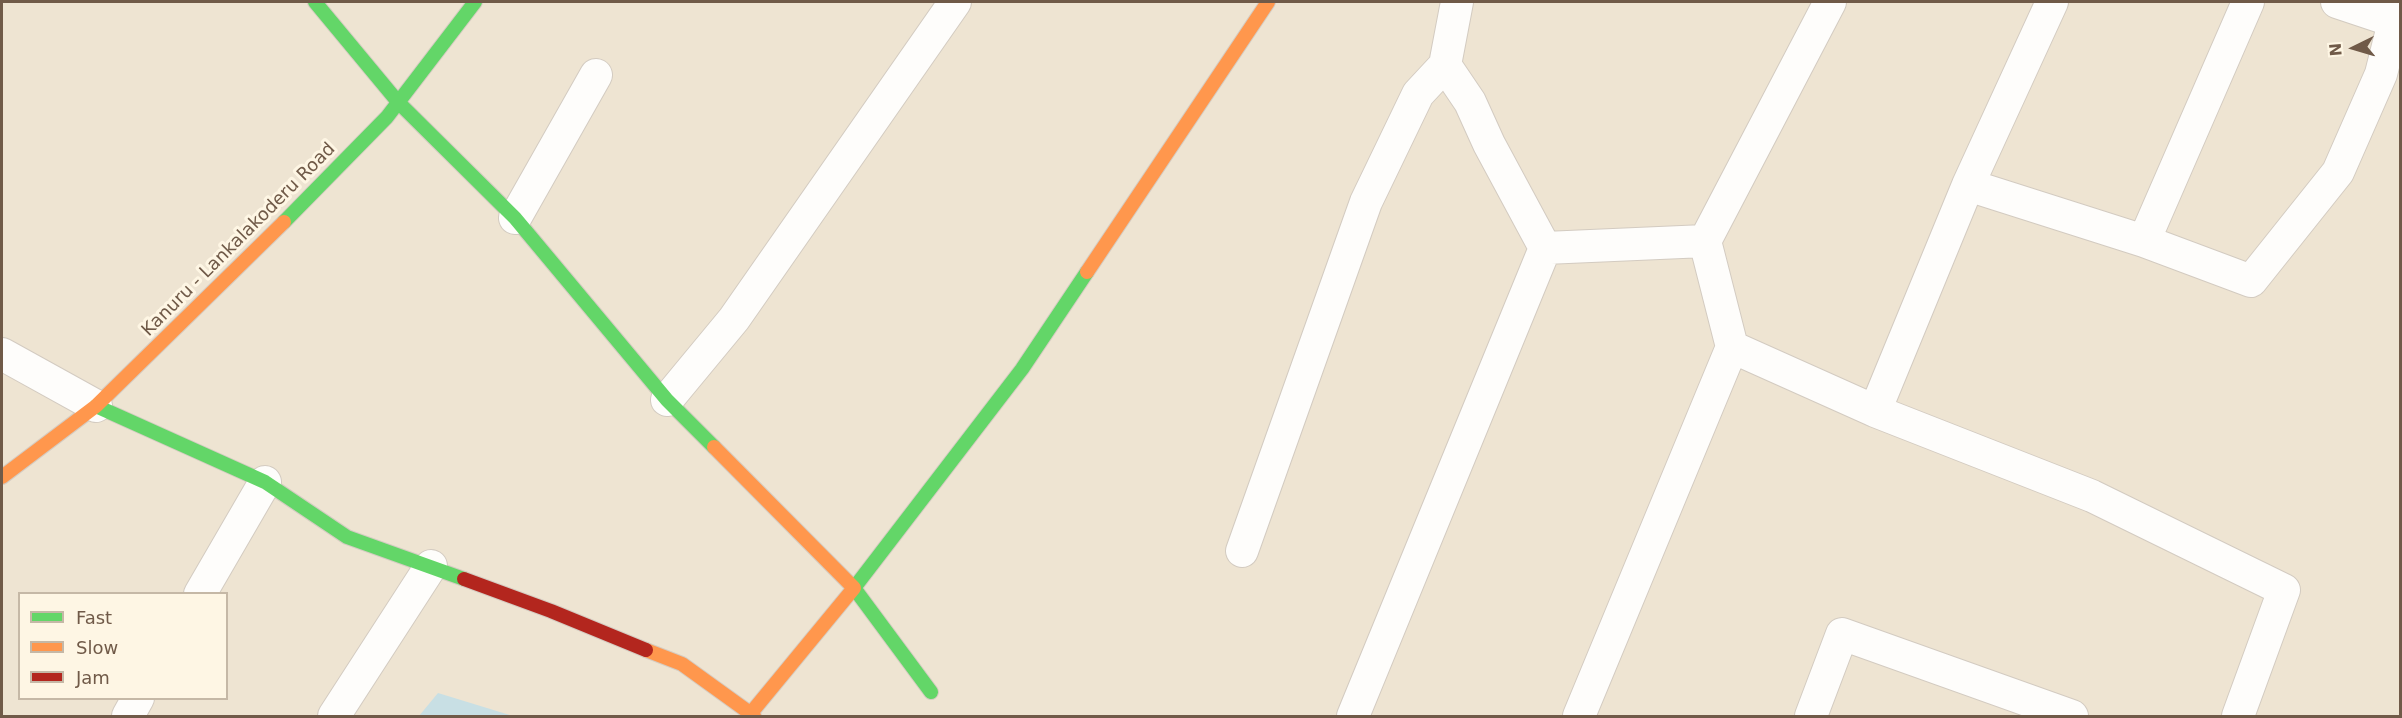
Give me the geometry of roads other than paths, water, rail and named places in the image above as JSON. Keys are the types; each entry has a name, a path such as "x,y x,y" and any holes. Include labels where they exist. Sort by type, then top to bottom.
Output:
{"street":[{"path":"315,2 515,218 667,400 854,588 931,692"},
{"name":"Kanuru - Lankalakoderu Road","path":"2,477 96,406 277,229 387,117 474,2"},
{"path":"667,400 734,319 955,2"},
{"path":"2,354 96,406 265,482 347,537 551,611 682,664 753,715 1022,369 1268,2"},
{"path":"1242,550 1366,202 1418,94 1444,65 1457,2"},
{"path":"1579,717 1732,347 1705,241 1830,2"},
{"path":"1875,411 1968,185 2052,2"},
{"path":"2144,241 2248,2"},
{"path":"1968,185 2144,241 2251,281 2338,172 2381,74 2397,15 2337,2"},
{"path":"1444,65 1470,102 1489,144 1545,248"},
{"path":"515,218 596,75"},
{"path":"1545,248 1705,241"},
{"path":"1353,717 1545,248"},
{"path":"1732,347 1875,411 2092,495 2284,590 2238,717"},
{"path":"201,592 265,482"},
{"path":"334,717 431,566"},
{"path":"1811,717 1842,634 2072,717"},
{"path":"128,717 137,700"}],"water":[{"path":"438,693 513,716 419,716"}]}
